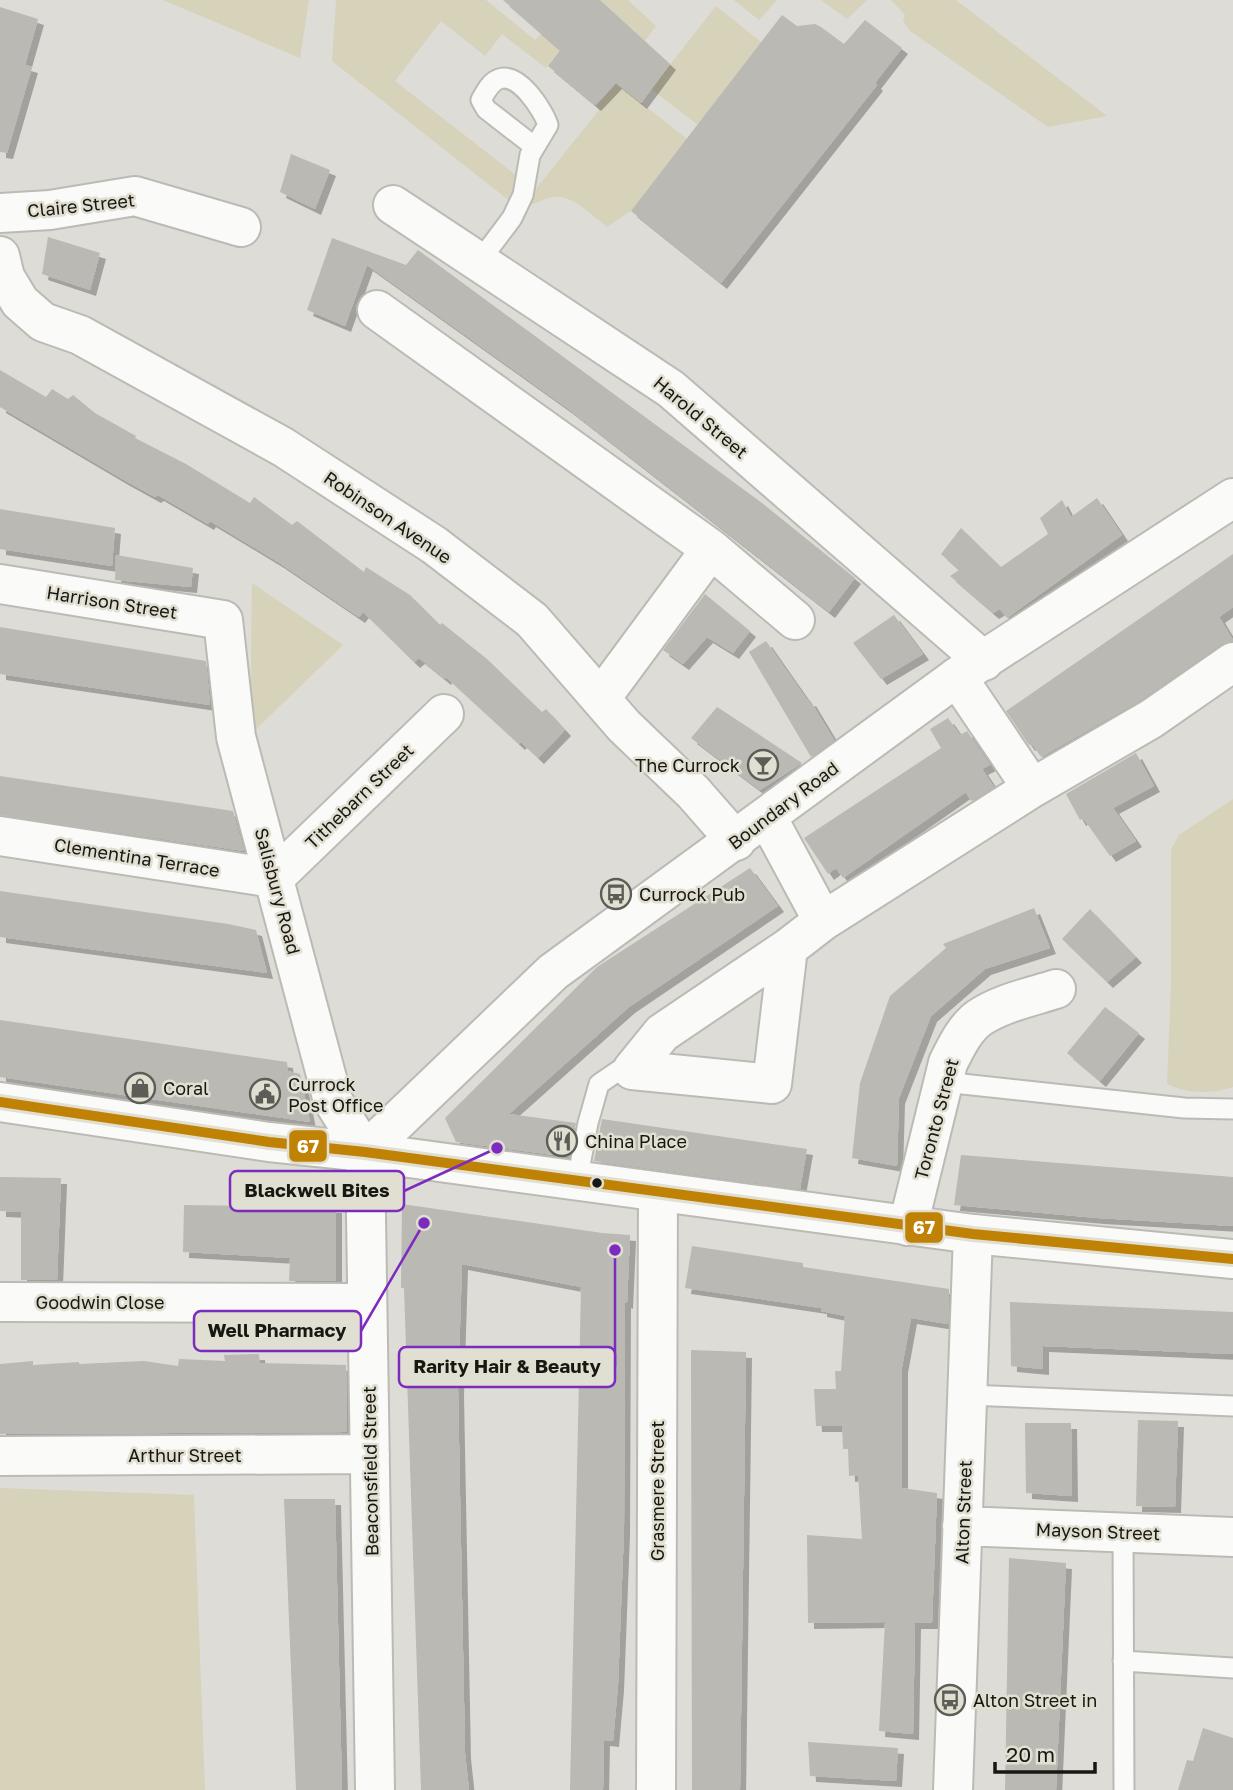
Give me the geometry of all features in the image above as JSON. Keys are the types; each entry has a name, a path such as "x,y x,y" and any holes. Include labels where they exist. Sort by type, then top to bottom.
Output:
{"street":[{"name":"Claire Street","path":"0,213 50,210 135,196 241,227"},
{"name":"Harold Street","path":"393,205 671,388 970,669 1032,788"},
{"name":"Robinson Avenue","path":"0,256 5,276 20,302 43,322 80,335 283,447 434,545 532,620 624,726 693,792 736,841"},
{"path":"377,310 711,550 795,620"},
{"name":"Boundary Road","path":"365,1152 553,972 970,669 1233,498"},
{"path":"601,698 711,550"},
{"name":"Harrison Street","path":"0,584 223,620"},
{"name":"Salisbury Road","path":"223,620 236,737 333,1101 365,1152"},
{"path":"632,1070 662,1033 788,948 823,921 1032,788 1151,719 1233,663"},
{"name":"Tithebarn Street","path":"274,878 444,714"},
{"path":"766,817 823,921"},
{"name":"Clementina Terrace","path":"0,836 274,878"},
{"path":"632,1070 772,1084 788,948"},
{"name":"Toronto Street","path":"908,1226 948,1063 959,1042 979,1018 1008,1004 1056,989"},
{"path":"0,1102 269,1142 365,1152 908,1226 1233,1258"},
{"name":"Beaconsfield Street","path":"365,1152 375,1790"},
{"name":"Grasmere Street","path":"656,1790 658,1192"},
{"name":"Alton Street","path":"953,1790 973,1234"},
{"name":"Goodwin Close","path":"0,1302 367,1303"},
{"name":"Arthur Street","path":"0,1456 370,1454"},
{"name":"Mayson Street","path":"962,1526 1233,1537"}],"lane":[{"path":"480,262 512,218 523,195 530,155 536,147"},
{"path":"577,1181 587,1123 598,1084 618,1071 632,1070"},
{"path":"944,1082 1184,1108 1233,1109"},
{"path":"967,1395 1233,1406"},
{"path":"1122,1532 1124,1790"},
{"path":"1123,1661 1233,1668"}],"shaded area":[{"path":"163,0 309,0 300,58"},
{"path":"336,0 486,0 535,40 596,0 546,68 502,34 485,56 441,21 395,81 535,190 599,110 596,107 616,83 687,139 632,210 607,227 582,207 561,197 549,198 520,209 332,61"},
{"path":"600,0 628,0 656,26 645,41"},
{"path":"734,0 777,0 759,20"},
{"path":"821,0 867,0 847,19"},
{"path":"891,0 956,0 1107,116 1048,127 910,31 903,21 905,15"},
{"path":"716,6 761,42 698,125 651,89"},
{"path":"252,583 343,645 250,735"},
{"path":"1233,799 1233,1087 1209,1092 1191,1091 1167,1084 1171,984 1171,850 1179,835"},
{"path":"0,1488 194,1495 205,1790 0,1790"}],"building":[{"path":"503,0 600,0 670,64 641,103 616,83 595,105 548,66 560,50"},
{"path":"0,7 38,19 25,65 32,67 7,153 0,152"},
{"path":"782,15 797,26 815,24 844,44 865,20 902,48 875,83 877,85 721,283 631,211"},
{"path":"291,154 330,170 315,209 280,192"},
{"path":"48,237 100,253 90,290 42,274"},
{"path":"332,238 406,265 418,250 762,503 855,578 829,612 567,408 367,265 345,326 307,310"},
{"path":"0,370 46,397 52,389 68,399 73,395 95,413 136,436 135,438 186,464 250,503 254,497 292,525 297,521 364,572 366,567 410,595 440,625 442,623 487,659 542,712 546,709 565,730 538,758 446,677 445,679 419,658 414,662 363,612 359,617 278,562 210,521 208,524 158,495 155,497 0,407"},
{"path":"1097,498 1122,535 1007,618 1000,609 993,613 950,576 959,570 941,554 961,528 1001,567 1048,534 1040,518 1062,500 1071,517"},
{"path":"0,509 115,528 112,566 0,549"},
{"path":"1233,554 1233,607 1219,617 1233,640 1221,644 1139,701 1041,757 1032,744 1029,745 1006,711"},
{"path":"116,555 193,568 191,587 115,580"},
{"path":"705,594 750,631 733,653 707,637 683,664 663,650"},
{"path":"894,615 923,654 881,679 853,643"},
{"path":"0,627 206,661 210,705 0,674"},
{"path":"766,641 808,701 810,700 834,740 811,757 749,652"},
{"name":"The Currock","path":"717,707 802,763 760,790 691,738"},
{"path":"948,718 960,735 967,731 990,765 982,769 994,787 971,801 966,792 843,878 836,868 828,874 804,838 941,748 930,729"},
{"path":"1136,753 1154,786 1113,808 1136,841 1110,856 1083,818 1080,820 1066,794"},
{"path":"0,776 233,811 244,851 0,815"},
{"path":"750,868 778,906 629,1007 509,1114 576,1123 569,1157 456,1142 445,1118 597,967"},
{"path":"0,891 256,930 267,973 0,937"},
{"path":"1034,908 1050,948 985,969 931,1016 899,1098 897,1166 852,1158 860,1083 890,996 946,948 943,944"},
{"path":"1090,909 1136,957 1107,982 1062,939"},
{"path":"1105,1007 1139,1033 1100,1081 1067,1053"},
{"path":"0,1020 287,1062 288,1071 300,1074 310,1122 0,1077"},
{"path":"602,1119 807,1149 800,1189 594,1161"},
{"path":"961,1155 1233,1177 1233,1226 1098,1218 954,1205"},
{"path":"0,1177 61,1178 57,1280 21,1280 21,1212 0,1211"},
{"path":"402,1204 630,1235 627,1303 625,1302 624,1529 618,1685 613,1741 604,1740 603,1790 570,1790 581,1287 462,1264 458,1390 465,1753 469,1790 421,1790 404,1288 401,1288"},
{"path":"184,1205 336,1207 336,1281 289,1281 290,1258 183,1252"},
{"path":"692,1246 803,1263 803,1267 949,1289 948,1324 911,1318 902,1367 902,1488 937,1493 932,1623 915,1623 913,1734 879,1731 885,1622 808,1623 807,1535 862,1539 858,1475 849,1476 848,1449 843,1449 842,1426 816,1426 814,1389 836,1389 835,1371 841,1371 845,1316 821,1311 821,1308 685,1288"},
{"path":"1010,1302 1233,1312 1233,1354 1043,1346 1043,1369 1011,1366"},
{"path":"691,1350 746,1352 740,1790 692,1790"},
{"path":"259,1354 260,1363 346,1365 347,1432 0,1434 0,1364 33,1361 33,1365 144,1361 178,1366 179,1359 225,1361 224,1355"},
{"path":"1138,1420 1178,1421 1175,1507 1136,1506"},
{"path":"1025,1423 1071,1423 1072,1496 1026,1493"},
{"path":"284,1499 335,1499 342,1790 296,1790"},
{"path":"1009,1558 1066,1563 1056,1790 1005,1790"},
{"path":"1203,1728 1233,1738 1233,1790 1178,1790 1187,1760 1193,1761"},
{"path":"808,1742 898,1748 896,1781 810,1776"}],"transit line":[{"name":"67","path":"0,1102 269,1142 365,1152 973,1234 1233,1259"}],"place":[{"name":"The Currock","path":"763,765"},
{"name":"Currock Pub","path":"616,894"},
{"name":"Coral","path":"140,1088"},
{"name":"Currock Post Office","path":"265,1094"},
{"name":"China Place","path":"562,1141"},
{"name":"Blackwell Bites","path":"497,1148"},
{"name":"Well Pharmacy","path":"424,1223"},
{"name":"Rarity Hair & Beauty","path":"615,1250"},
{"name":"Alton Street in","path":"950,1700"}]}
